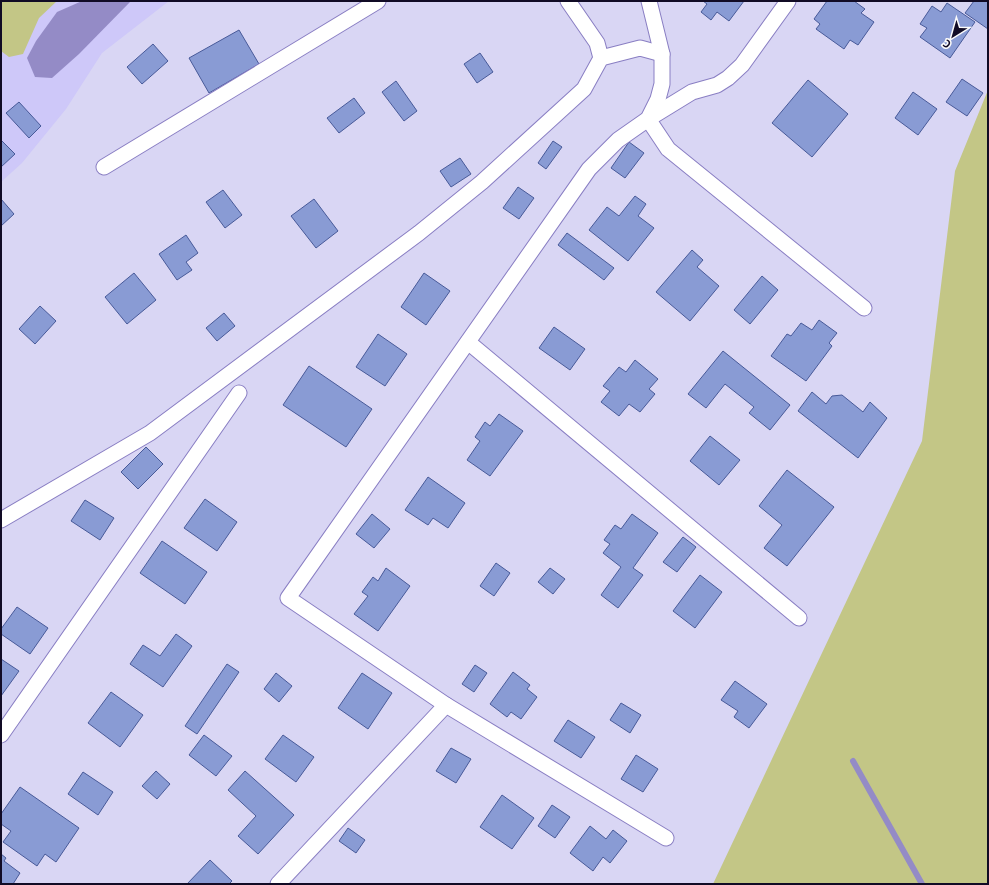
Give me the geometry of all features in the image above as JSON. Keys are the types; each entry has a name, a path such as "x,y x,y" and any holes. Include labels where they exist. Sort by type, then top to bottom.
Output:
{"street":[{"path":"104,166 378,1"},
{"path":"1,520 150,433 419,233 482,182 584,89 601,58 597,43 568,1"},
{"path":"648,119 658,99 662,84 662,54 649,1"},
{"path":"666,838 446,705 288,598 589,169 618,140 648,119 692,92 717,85 728,78 742,65 788,1"},
{"path":"601,58 640,48 662,54"},
{"path":"648,119 668,149 864,308"},
{"path":"468,342 799,618"},
{"path":"1,735 239,393"},
{"path":"278,884 446,705"}],"shaded area":[{"path":"1,1 169,1 102,53 66,109 22,163 1,182"},
{"path":"82,1 131,1 79,54 52,78 35,77 27,58 36,41 57,12"}],"green space":[{"path":"1,1 57,1 39,18 23,54 9,57 1,51"},
{"path":"988,90 988,884 713,884 922,441 955,171"}],"building":[{"path":"703,1 744,1 729,21 717,12 711,20 701,12 707,4"},
{"path":"827,1 854,1 865,9 861,13 874,22 858,45 850,40 844,49 816,29 820,24 814,19"},
{"path":"974,1 988,1 988,29 965,13"},
{"path":"947,3 975,22 950,58 920,37 927,28 920,24 932,6 941,12"},
{"path":"239,30 259,64 209,93 189,58"},
{"path":"153,44 168,61 142,84 127,67"},
{"path":"480,53 493,72 477,83 464,64"},
{"path":"962,79 983,93 967,116 946,102"},
{"path":"808,80 848,114 812,157 772,123"},
{"path":"396,81 417,111 404,121 382,92"},
{"path":"913,92 937,109 918,135 895,118"},
{"path":"354,98 365,113 339,133 327,118"},
{"path":"19,102 41,126 29,138 6,113"},
{"path":"1,140 15,154 1,167"},
{"path":"553,141 562,147 546,169 538,163"},
{"path":"629,142 644,153 625,178 611,168"},
{"path":"460,158 471,174 451,187 440,171"},
{"path":"518,187 534,198 519,219 503,208"},
{"path":"223,190 242,215 225,228 206,202"},
{"path":"635,196 646,204 638,216 654,228 628,261 589,230 607,207 619,216"},
{"path":"1,199 14,214 1,226"},
{"path":"314,199 338,231 316,248 291,216"},
{"path":"567,233 614,268 604,280 558,245"},
{"path":"186,235 198,253 186,262 192,270 177,280 159,254"},
{"path":"692,250 703,260 697,267 719,286 690,321 656,292"},
{"path":"134,273 156,300 127,324 105,297"},
{"path":"424,273 450,291 426,325 401,307"},
{"path":"762,276 778,290 750,324 734,310"},
{"path":"40,306 56,321 35,344 19,329"},
{"path":"224,313 235,326 217,341 206,328"},
{"path":"819,320 837,333 829,343 832,346 806,381 771,356 787,334 791,336 801,323 812,330"},
{"path":"554,327 585,349 570,370 539,348"},
{"path":"378,334 407,354 385,386 356,367"},
{"path":"723,351 790,405 770,430 749,413 754,407 725,384 706,408 688,394"},
{"path":"635,360 658,379 649,389 655,394 640,412 629,404 619,416 601,402 610,391 603,386 619,367 626,372"},
{"path":"309,366 372,409 346,447 283,405"},
{"path":"812,392 826,404 832,396 842,395 863,412 870,402 887,418 858,458 798,411"},
{"path":"499,414 523,431 490,476 467,460 480,441 475,437 485,422 490,426"},
{"path":"710,436 740,460 719,485 690,461"},
{"path":"146,447 163,464 138,489 121,472"},
{"path":"787,470 834,507 787,566 764,548 782,525 759,506"},
{"path":"428,477 465,503 448,528 433,518 428,525 405,510"},
{"path":"205,499 237,522 217,551 184,528"},
{"path":"85,500 114,518 100,540 71,521"},
{"path":"372,514 390,529 374,548 356,534"},
{"path":"632,514 658,533 633,568 643,575 618,608 601,595 621,567 603,553 610,544 604,540 615,525 621,529"},
{"path":"683,537 696,547 677,572 663,562"},
{"path":"162,541 207,572 185,604 140,573"},
{"path":"496,563 510,573 494,596 480,586"},
{"path":"386,568 410,586 378,631 354,614 368,596 362,592 373,577 378,581"},
{"path":"550,568 565,579 553,594 538,582"},
{"path":"700,575 722,592 695,628 673,611"},
{"path":"17,607 48,628 30,654 1,634 1,629"},
{"path":"176,634 192,646 163,687 130,664 143,645 160,656"},
{"path":"1,659 19,671 1,696"},
{"path":"227,664 239,672 197,734 185,726"},
{"path":"475,665 487,673 474,692 462,684"},
{"path":"513,672 530,685 527,689 537,697 521,719 511,712 507,717 490,704"},
{"path":"276,673 292,686 279,702 264,689"},
{"path":"362,673 392,693 368,729 338,708"},
{"path":"735,681 767,704 749,728 734,717 738,711 721,700"},
{"path":"111,692 143,715 120,747 88,723"},
{"path":"621,703 641,715 630,733 610,720"},
{"path":"568,720 595,737 581,758 554,741"},
{"path":"204,735 232,756 216,776 189,755"},
{"path":"283,735 314,757 296,782 265,759"},
{"path":"451,748 471,759 456,783 436,771"},
{"path":"636,755 658,769 643,792 621,779"},
{"path":"156,771 170,784 157,799 142,786"},
{"path":"245,771 294,815 258,854 238,836 256,816 228,790"},
{"path":"83,772 113,792 98,815 68,794"},
{"path":"20,787 79,828 56,862 45,854 37,866 3,842 11,831 1,824 1,814"},
{"path":"502,795 534,818 512,849 480,827"},
{"path":"552,805 570,817 555,838 538,826"},
{"path":"590,826 606,839 613,830 627,841 610,863 603,857 593,871 570,853"},
{"path":"348,828 365,840 356,853 339,841"},
{"path":"1,854 6,858 4,861 20,873 13,884 1,884"},
{"path":"210,860 232,881 229,884 187,884"}],"waterway":[{"path":"853,761 922,884"}]}
